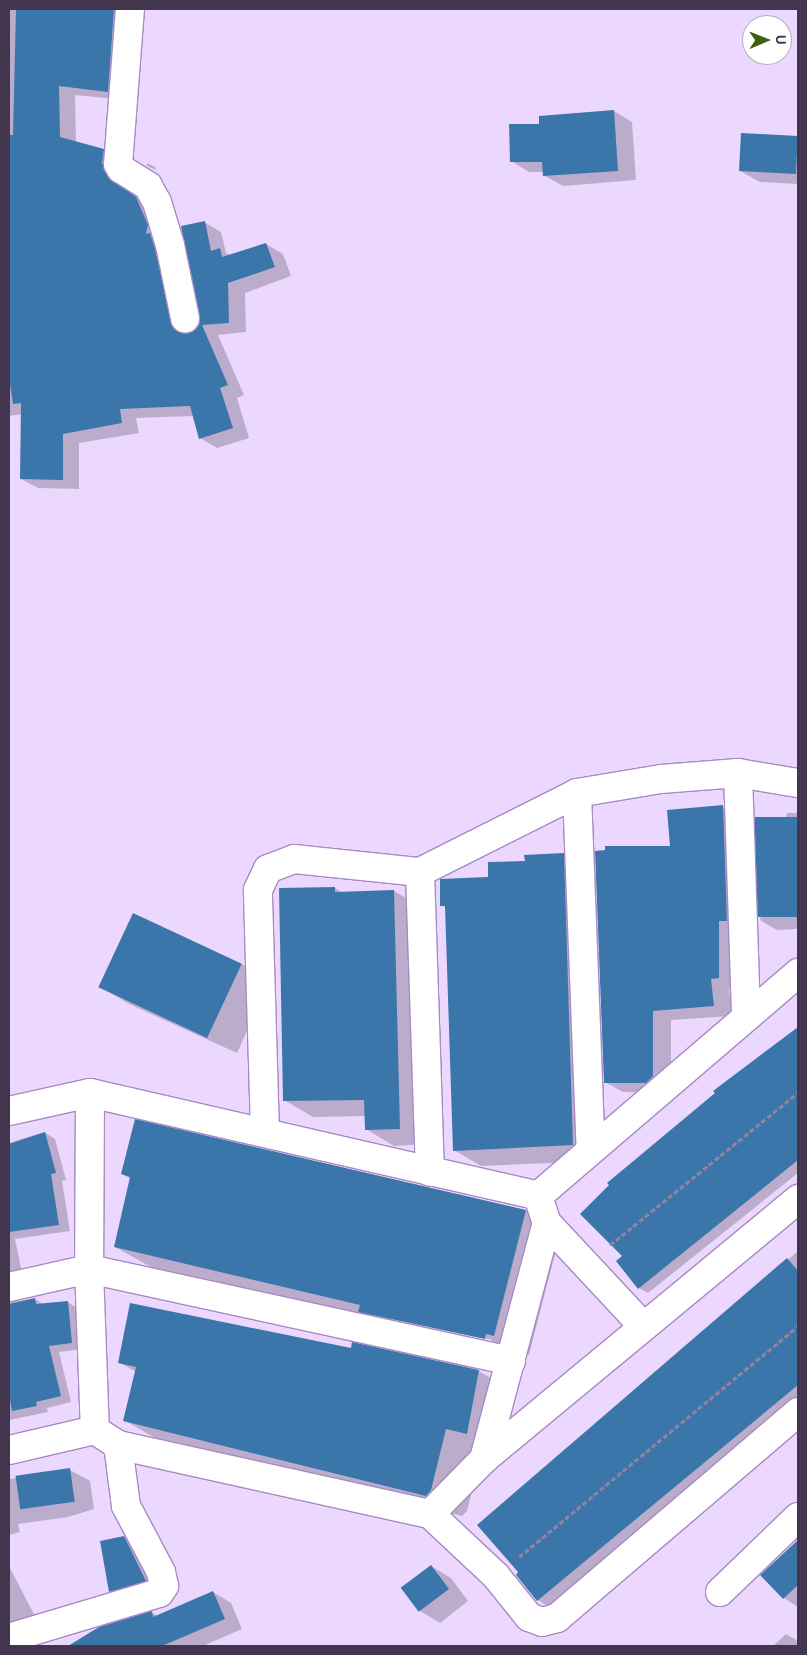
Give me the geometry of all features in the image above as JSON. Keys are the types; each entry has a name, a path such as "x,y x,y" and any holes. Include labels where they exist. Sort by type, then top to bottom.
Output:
{"street":[{"path":"130,9 118,164 121,169 148,186 157,202 170,245 185,318"},
{"path":"738,773 746,1017"},
{"path":"265,1132 258,890 268,869 294,859 420,872 577,793 661,779 738,773 798,784"},
{"path":"577,793 591,1150"},
{"path":"420,872 430,1172"},
{"path":"538,1196 798,973"},
{"path":"9,1111 90,1093 538,1196"},
{"path":"90,1093 89,1269 95,1430"},
{"path":"538,1196 547,1223 643,1326"},
{"path":"430,1514 484,1459 643,1326 794,1210"},
{"path":"484,1459 512,1361 547,1223"},
{"path":"9,1286 89,1269 512,1361"},
{"path":"9,1450 95,1430 118,1445 430,1514 496,1576 530,1617 542,1622 557,1618 798,1412"},
{"path":"9,1638 159,1593 164,1586 162,1572 126,1506 118,1445"},
{"path":"720,1592 798,1517"}],"path":[{"path":"586,1265 798,1093"},
{"path":"496,1576 798,1326"}],"building":[{"path":"16,9 114,9 108,92 59,86 60,137 104,149 102,163 108,177 136,197 148,225 146,234 150,233 155,249 174,329 189,333 200,322 181,226 205,221 211,251 220,248 222,257 266,243 275,267 228,283 229,323 202,325 228,385 220,388 233,428 199,439 190,406 120,409 122,423 63,434 63,480 20,479 21,403 13,404 9,377 9,135 13,135"},
{"path":"614,110 618,171 543,176 542,162 510,162 509,124 539,124 539,116"},
{"path":"741,133 798,136 796,174 739,171"},
{"path":"723,805 727,921 719,921 719,978 711,979 714,1006 653,1011 653,1076 646,1083 604,1083 595,851 605,850 605,846 670,846 667,810"},
{"path":"755,817 798,817 798,917 755,917"},
{"path":"564,853 573,1145 453,1151 445,906 440,906 440,879 488,877 488,862 525,861 524,855"},
{"path":"335,887 335,892 394,890 400,1129 365,1130 364,1100 283,1101 279,888"},
{"path":"133,913 242,964 207,1038 98,987"},
{"path":"798,1027 798,1160 638,1289 616,1261 622,1256 580,1214 609,1185 607,1183 715,1093 713,1091"},
{"path":"135,1119 526,1210 494,1336 486,1334 485,1339 358,1312 360,1305 114,1247 130,1177 121,1174"},
{"path":"45,1132 56,1173 51,1174 59,1225 9,1232 9,1144"},
{"path":"787,1258 798,1271 798,1385 537,1601 516,1575 518,1572 477,1525"},
{"path":"35,1298 36,1304 68,1301 72,1343 49,1346 61,1396 36,1402 37,1406 12,1411 9,1394 9,1304"},
{"path":"130,1303 351,1348 352,1342 479,1370 467,1434 446,1429 431,1490 426,1496 123,1421 136,1367 118,1363"},
{"path":"70,1468 75,1502 20,1509 16,1476"},
{"path":"124,1536 146,1581 109,1592 100,1541"},
{"path":"798,1540 798,1585 783,1599 760,1575"},
{"path":"431,1565 449,1589 419,1612 401,1588"},
{"path":"213,1591 225,1619 162,1646 68,1646 99,1627 152,1611 153,1617"}]}
